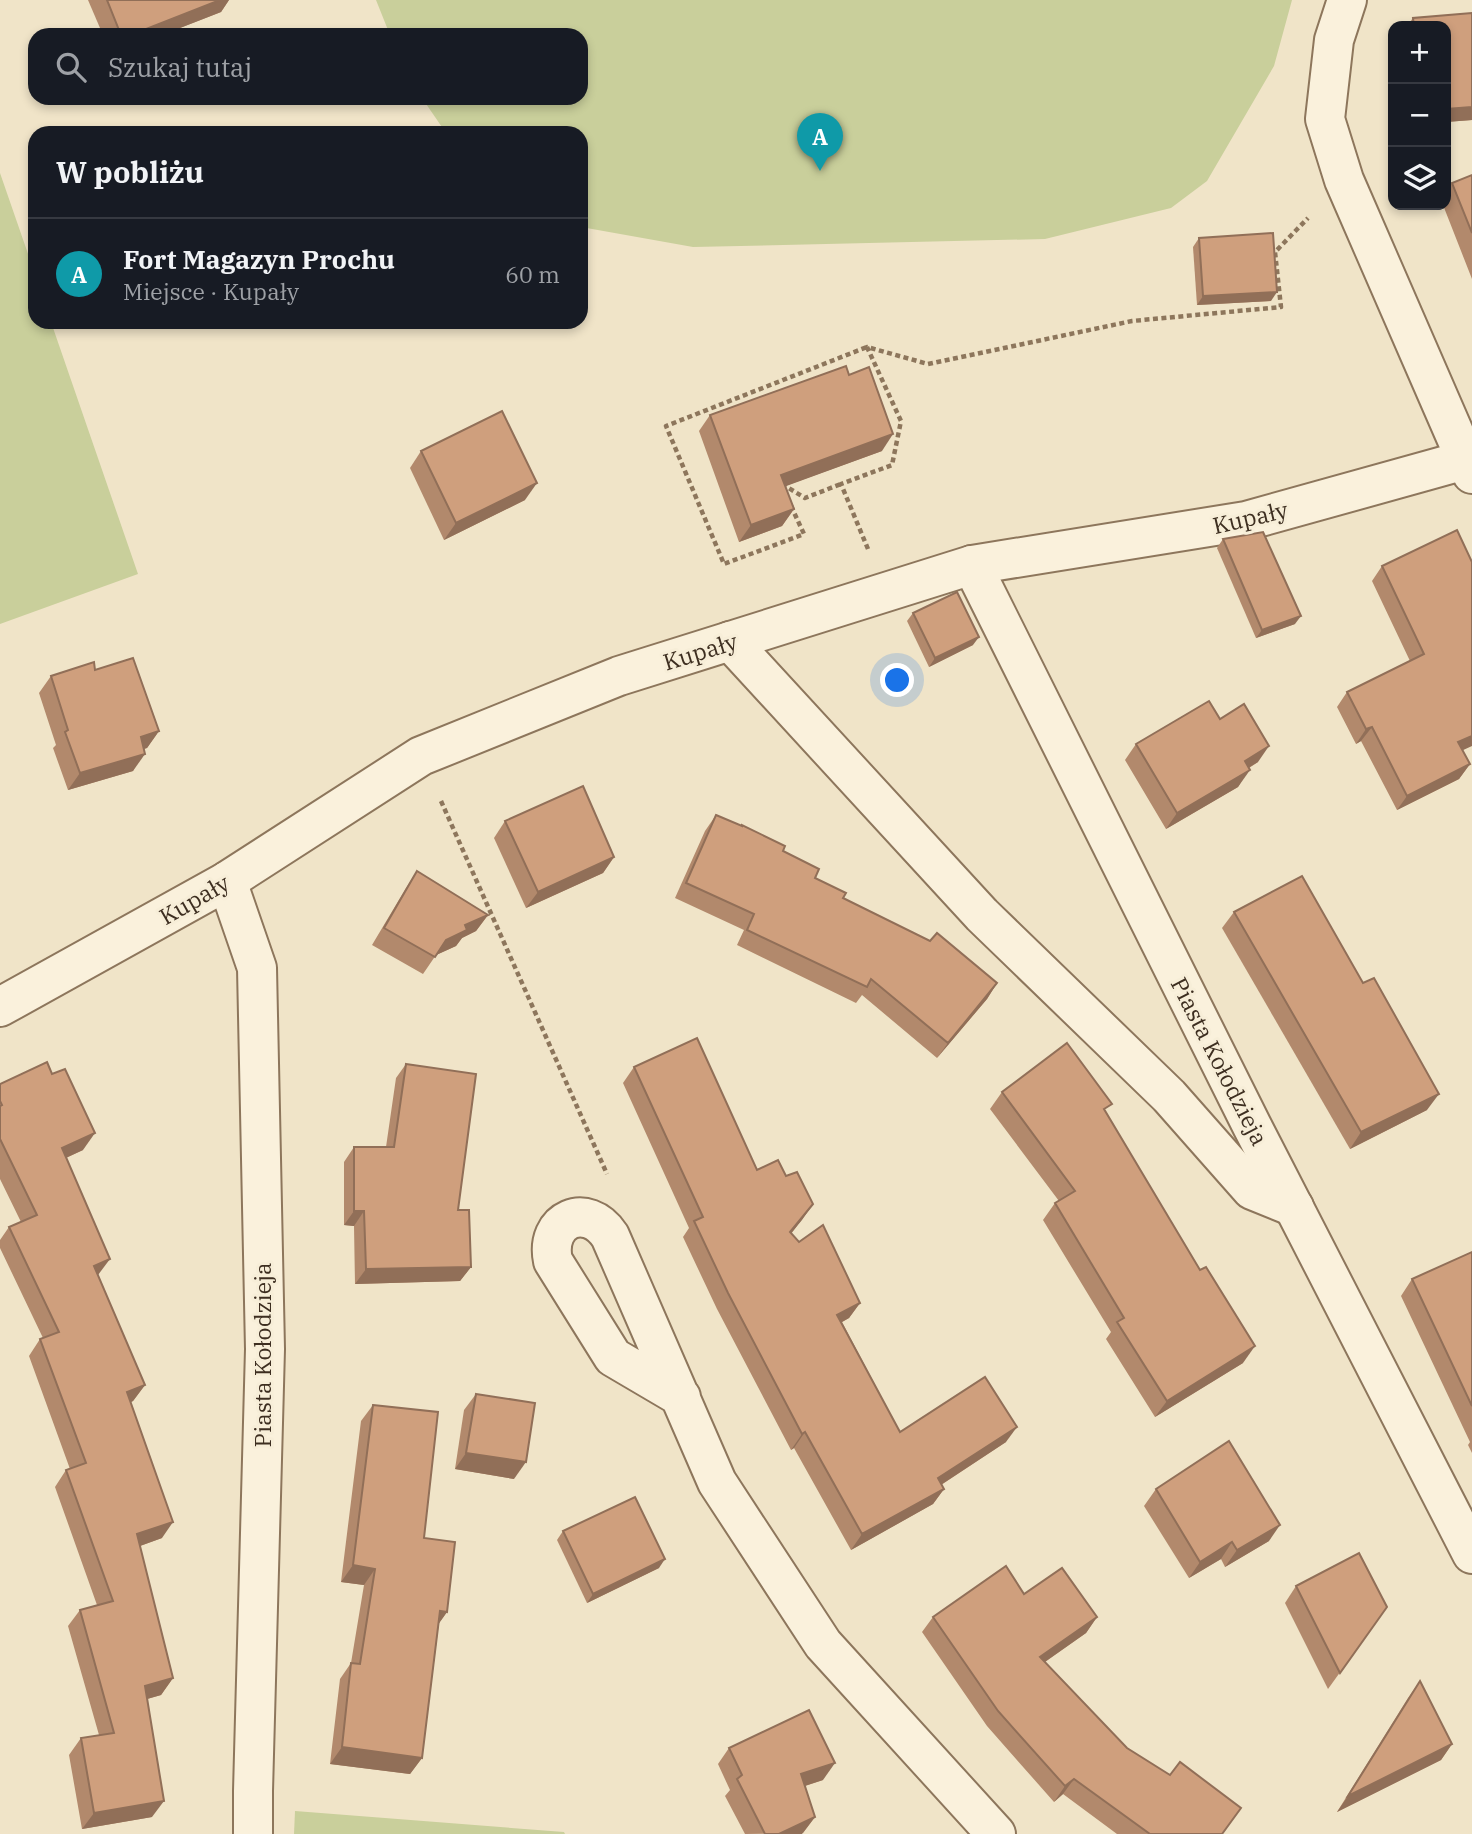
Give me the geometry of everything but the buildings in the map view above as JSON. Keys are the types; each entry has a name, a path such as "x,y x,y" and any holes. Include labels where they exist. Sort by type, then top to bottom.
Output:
{"street":[{"path":"1347,0 1334,40 1325,119 1344,180 1468,467"},
{"name":"Kupały","path":"0,1007 227,881 421,756 619,676 972,565 1246,521 1468,467"},
{"name":"Piasta Kołodzieja","path":"972,565 1294,1207 1472,1554"},
{"path":"730,641 982,915 1169,1096 1252,1190 1294,1207"},
{"name":"Piasta Kołodzieja","path":"227,881 257,968 265,1349 253,1834"},
{"path":"681,1396 613,1357 552,1261 551,1240 564,1222 574,1218 595,1220 610,1236 681,1396 717,1482 823,1644 996,1834"}],"path":[{"path":"789,503 804,534 724,564 666,426 867,347 928,365 1132,321 1281,307 1275,252 1344,180"},
{"path":"784,493 779,482 806,498 892,465 901,421 867,347"},
{"path":"841,484 886,592"},
{"path":"421,756 618,1198 610,1236"}],"green space":[{"path":"376,0 1292,0 1274,66 1207,181 1171,208 1045,239 693,247 588,228 588,126 441,126 427,105 588,105 588,28 387,28"},
{"path":"0,173 28,254 28,329 53,329 138,574 0,624"},
{"path":"295,1811 564,1832 565,1834 294,1834"}],"place":[{"name":"Fort Magazyn Prochu","path":"820,171"}]}
